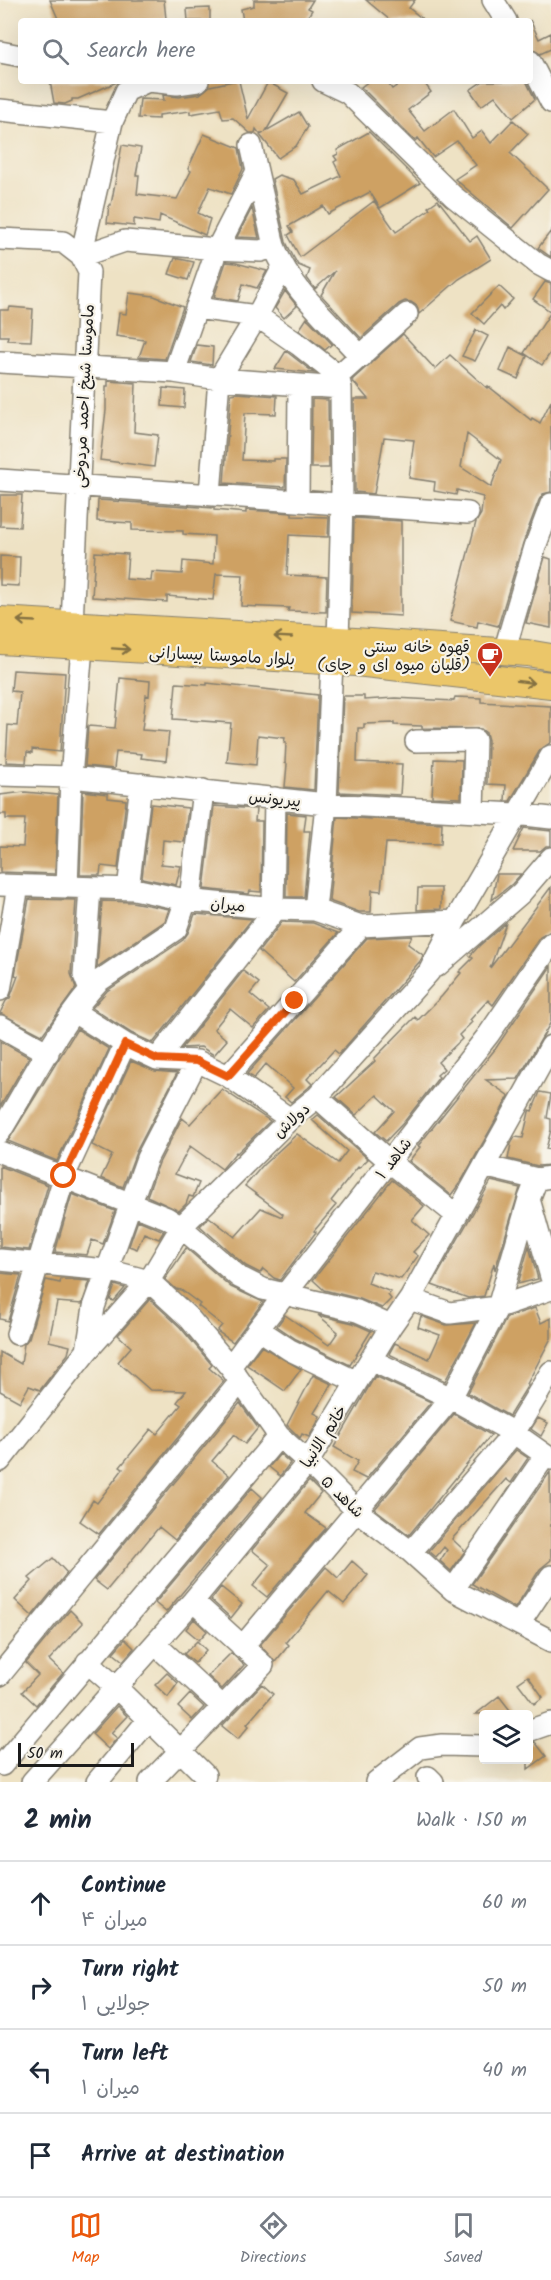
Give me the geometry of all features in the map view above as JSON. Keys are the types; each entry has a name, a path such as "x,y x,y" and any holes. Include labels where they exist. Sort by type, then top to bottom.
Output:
{"main road":[{"name":"بلوار ماموستا بیسارانی","path":"0,620 77,635 335,651 504,652 551,657"},
{"name":"بلوار ماموستا بیسارانی","path":"0,641 77,635"},
{"name":"بلوار ماموستا بیسارانی","path":"335,651 551,685"}],"street":[{"path":"493,0 504,18"},
{"path":"0,52 18,55"},
{"path":"533,67 551,102"},
{"path":"81,256 112,122 126,91 141,84"},
{"path":"329,84 348,93 453,196 538,264 551,271"},
{"path":"0,111 112,122"},
{"path":"250,145 273,246 283,267 312,306 361,357"},
{"path":"174,372 217,249 257,171"},
{"path":"0,239 63,242 81,256"},
{"path":"81,256 125,241 261,251 273,246"},
{"name":"ماموستا شیخ احمد مردوخی","path":"67,887 77,635 79,484 89,272 81,256"},
{"path":"210,494 219,379 283,267"},
{"path":"196,308 257,316 299,345 340,382"},
{"path":"315,910 326,804 342,504 340,382 361,357 407,314"},
{"path":"0,362 174,372 219,379 299,386 340,382"},
{"path":"298,500 299,386"},
{"path":"0,480 468,513"},
{"path":"504,652 535,547 551,504"},
{"path":"416,741 475,740 473,811"},
{"name":"دولاش","path":"0,1461 87,1351 149,1281 181,1227 290,1119 317,1097 429,972 455,921 551,756"},
{"name":"پیریونس","path":"0,775 71,777 326,804 473,811 551,818"},
{"path":"128,889 141,784"},
{"path":"0,1132 90,990 99,981 176,929 188,900 203,790"},
{"path":"157,1059 274,909 275,798"},
{"path":"429,972 521,893 551,858"},
{"path":"0,990 9,886"},
{"name":"میران","path":"9,886 128,889 188,900 274,909 315,910 361,926 455,921"},
{"path":"90,888 84,975 90,990"},
{"path":"228,1076 361,926"},
{"name":"شاهد ۱","path":"0,1675 235,1374 258,1329 489,1034 551,944"},
{"path":"74,1012 125,1044 157,1059 197,1061 228,1076 290,1119"},
{"path":"0,1026 48,1053"},
{"path":"17,1334 64,1176 125,1044"},
{"name":"خاتم الانبیا","path":"32,1782 193,1601 308,1462 410,1299 551,1046"},
{"path":"87,1351 94,1307 147,1158 197,1061"},
{"path":"317,1097 390,1162 456,1215"},
{"path":"0,1152 167,1218 181,1227 239,1277 263,1289 357,1311 391,1326"},
{"path":"242,1647 451,1398 498,1307 529,1199 544,1178 484,1166"},
{"path":"529,1199 551,1276"},
{"path":"0,1260 107,1270 149,1281"},
{"name":"شاهد ۵","path":"149,1281 189,1318 235,1374 279,1436 357,1512 411,1552 453,1590 551,1641"},
{"path":"410,1299 450,1313 498,1307 551,1289"},
{"path":"258,1329 290,1350 357,1382"},
{"path":"371,1360 451,1398 514,1433 548,1457 453,1590"},
{"path":"411,1552 514,1433 551,1372"},
{"path":"2,1765 279,1436"},
{"path":"519,1624 551,1576"},
{"path":"150,1782 263,1665 193,1601"},
{"path":"155,1644 223,1707"},
{"path":"87,1662 117,1688 205,1775"},
{"path":"97,1782 149,1719"},
{"path":"533,1729 551,1723"},
{"path":"376,1782 420,1748 442,1745 479,1746"}],"building":[{"path":"50,0 164,0 166,18 58,18"},
{"path":"254,0 313,0 308,8 312,10 307,18 242,18 241,9 254,6"},
{"path":"366,0 415,0 409,8 421,18 387,18"},
{"path":"210,8 210,18 188,18 187,9"},
{"path":"533,26 539,39 551,33 551,49 540,54 533,50"},
{"path":"51,84 112,84 78,99 72,99 65,104 54,103"},
{"path":"240,84 248,119 267,84 272,84 288,93 266,131 299,112 308,127 296,146 278,158 260,135 264,133 259,133 256,129 255,133 250,133 233,118 223,119 220,109 190,114 190,111 159,115 159,119 138,118 140,99 164,100 163,95 179,97 200,94 210,86"},
{"path":"365,84 388,84 392,89 400,84 425,84 431,92 408,110 425,131 454,109 472,138 482,131 491,143 513,120 528,134 510,153 548,189 513,228 455,179 476,165 457,141 433,157 418,138 415,141 361,87"},
{"path":"479,84 528,84 535,99 513,118 495,96 481,106 470,90"},
{"path":"369,132 420,183 380,208 370,192 328,214 323,206 289,226 293,232 288,235 300,257 374,201 396,232 430,209 428,207 438,200 470,241 477,236 491,259 459,279 419,314 417,306 405,301 361,338 321,295 335,271 315,289 307,278 310,270 298,265 286,242 272,179 279,175 294,180 303,194 341,176 334,162 337,160 334,156 338,154 337,150"},
{"path":"204,134 239,148 243,169 231,194 210,187 198,213 210,219 205,235 160,215 159,223 134,219 134,226 107,223 122,145 141,148 136,175 139,175 137,194 177,199 191,171 188,169"},
{"path":"252,208 259,238 237,237"},
{"path":"551,231 551,257 538,248"},
{"path":"175,258 194,262 188,280 169,274"},
{"path":"226,262 267,271 257,288 243,284 238,301 214,297"},
{"path":"545,282 551,284 551,312 533,299"},
{"path":"499,286 513,299 503,310 500,306 484,324 472,313"},
{"path":"285,291 297,306 284,318 275,308"},
{"path":"129,293 154,296 183,307 165,359 139,357 145,340 116,336 119,313 126,314"},
{"path":"10,307 33,309 31,341 7,340 8,336 0,336 0,310 9,310"},
{"path":"551,312 551,352 542,365 524,353"},
{"path":"307,318 332,344 325,350 299,330"},
{"path":"476,330 488,336 475,361 462,356"},
{"path":"403,334 435,369 450,355 487,388 488,386 531,420 532,418 540,423 551,401 551,492 543,494 539,500 523,543 498,626 478,621 477,627 450,621 476,522 481,514 483,497 457,490 456,495 434,491 435,482 409,478 414,440 384,437 374,494 355,492 354,399 368,399 352,380","holes":["467,434 501,460 491,487 461,467"]},
{"path":"197,345 213,347 212,365 191,362"},
{"path":"510,347 527,356 518,379 500,371"},
{"path":"286,351 291,355 314,373 275,369"},
{"path":"108,381 136,383 134,432 158,435 154,467 100,460"},
{"path":"163,388 185,390 184,408 162,406"},
{"path":"231,394 277,396 276,414 245,413 242,460 286,459 285,487 224,483"},
{"path":"312,399 328,400 329,468 311,468"},
{"path":"0,495 22,495 20,527 0,526"},
{"path":"98,500 214,508 214,510 246,513 246,510 292,513 292,516 329,517 328,537 289,535 287,575 327,577 326,612 241,606 243,575 216,574 213,600 167,596 167,602 92,597 95,552 128,554 126,579 151,581 152,572 182,574 183,561 213,564 214,536 183,534 183,531 132,530 132,523 97,521"},
{"path":"354,518 401,521 401,616 352,613"},
{"path":"0,556 20,557 19,586 0,585"},
{"path":"545,557 551,559 551,628 526,623"},
{"path":"13,670 65,673 60,752 32,749 32,753 27,752 26,763 6,762 8,725 17,726 20,692 11,691"},
{"path":"120,678 150,681 142,730 169,732 166,761 141,758 142,754 116,752 114,769 85,766 88,726 115,728"},
{"path":"176,683 207,685 207,683 318,695 314,790 285,787 287,764 285,763 285,738 258,735 256,765 227,762 231,723 173,719"},
{"path":"343,696 364,696 364,700 395,698 454,701 455,697 481,698 481,702 551,706 551,742 540,750 510,801 505,801 506,785 487,784 488,740 486,733 481,729 422,728 422,726 394,725 394,723 364,724 364,728 358,728 357,762 402,764 400,795 339,792"},
{"path":"434,759 462,760 461,798 432,797"},
{"path":"83,791 108,794 108,798 126,800 118,868 101,866 100,875 80,875"},
{"path":"25,792 58,795 55,874 0,872 0,846 23,847 25,819 6,819 6,814 0,814 0,795"},
{"path":"151,804 188,808 184,842 163,840 161,864 181,866 176,885 142,878"},
{"path":"214,806 256,809 255,821 262,821 261,892 250,891 249,894 204,889"},
{"path":"287,813 306,815 304,831 310,831 304,897 286,897"},
{"path":"337,817 442,823 441,844 386,843 381,891 372,890 371,912 359,912 329,901"},
{"path":"524,828 551,831 551,846 546,846 540,851 513,851"},
{"path":"497,874 521,874 492,900"},
{"path":"551,887 551,931 540,937 493,1005 488,1000 470,1020 472,1022 459,1035 462,1039 438,1062 444,1069 437,1075 439,1077 386,1141 375,1132 394,1111 377,1095 356,1115 336,1097 375,1061 374,1059 415,1017 418,1020 442,996 461,973 459,972 473,958 470,956 506,923 490,968"},
{"path":"418,888 441,888 441,909 417,910"},
{"path":"29,899 76,900 71,974 76,988 42,1035 0,1013 10,998 18,976 15,975"},
{"path":"102,901 132,902 169,909 165,921 97,967"},
{"path":"195,914 252,919 153,1043 131,1033 92,1008 107,991 183,940"},
{"path":"282,922 313,923 338,933 294,982 259,951"},
{"path":"412,936 408,944 423,955 421,960 339,1054 334,1050 307,1079 312,1084 308,1088 291,1102 285,1097 293,1088 266,1064 254,1078 247,1074 367,938"},
{"path":"551,966 551,1022 518,1079 486,1080 509,1096 462,1180 451,1195 409,1161 420,1147 418,1146 496,1048"},
{"path":"243,971 259,983 250,994 269,1010 253,1028 230,1009 214,1029 227,1040 214,1055 201,1047 182,1048"},
{"path":"77,1029 109,1049 57,1161 8,1141"},
{"path":"0,1041 29,1057 0,1107"},
{"path":"131,1061 155,1071 177,1073 136,1152 123,1187 101,1178 112,1155 92,1145"},
{"path":"222,1089 270,1121 236,1152 222,1169 190,1146 175,1174 199,1183 193,1197 189,1196 186,1204 179,1211 147,1196 159,1163 182,1118 190,1124"},
{"path":"540,1092 551,1094 547,1118 551,1119 551,1130 546,1149 551,1150 551,1165 538,1166 508,1159 515,1137 523,1138 529,1112 532,1111"},
{"path":"318,1115 368,1159 358,1167 331,1201 336,1205 314,1231 316,1232 280,1280 263,1269 260,1273 246,1266 200,1226 209,1217 235,1237 261,1208 282,1217 283,1214 245,1186 263,1165 297,1134 338,1163 347,1151 312,1120"},
{"path":"0,1166 48,1185 29,1250 0,1247"},
{"path":"392,1180 424,1206 412,1220 429,1235 413,1252 418,1256 401,1279 372,1271 368,1283 391,1292 388,1295 391,1299 382,1308 360,1299 324,1290 313,1280"},
{"path":"491,1181 520,1188 495,1270 494,1263 484,1296 468,1298 432,1285"},
{"path":"72,1194 115,1211 103,1244 92,1240 87,1255 55,1252"},
{"path":"138,1220 164,1231 159,1239 144,1233 137,1249 129,1246"},
{"path":"529,1246 538,1279 518,1284"},
{"path":"186,1248 231,1287 263,1302 233,1342 217,1331 222,1325 198,1306 200,1304 165,1279"},
{"path":"0,1273 21,1275 8,1321 0,1319"},
{"path":"61,1279 90,1281 82,1304 57,1302 49,1341 70,1346 68,1354 40,1390 29,1386 20,1402 0,1391 0,1352 21,1364 24,1344 29,1338 46,1280 60,1283"},
{"path":"115,1285 125,1288 114,1301 110,1300"},
{"path":"150,1299 180,1327 212,1365 209,1368 224,1381 99,1534 80,1521 93,1500 97,1503 123,1469 120,1467 151,1429 157,1434 181,1405 177,1402 186,1391 150,1390 118,1362 131,1347 118,1335"},
{"path":"535,1308 541,1323 551,1318 551,1338 528,1385 509,1416 468,1393 507,1317"},
{"path":"285,1315 329,1345 338,1332 318,1315 353,1323 371,1331 350,1365 296,1339 277,1326"},
{"path":"421,1316 446,1325 476,1323 445,1381 389,1354 395,1343 429,1359 440,1335 418,1327"},
{"path":"261,1346 301,1369 285,1391 247,1365"},
{"path":"313,1375 332,1384 314,1413 320,1416 309,1437 302,1434 300,1438 287,1425"},
{"path":"375,1376 431,1402 366,1479 352,1472 358,1461 334,1447"},
{"path":"240,1403 258,1428 245,1444 234,1435 212,1461 229,1475 175,1540 159,1527 107,1590 94,1580"},
{"path":"454,1414 491,1435 409,1535 375,1509"},
{"path":"538,1418 548,1423 541,1436 531,1429"},
{"path":"516,1450 528,1458 511,1483 506,1479 452,1539 465,1551 451,1571 440,1561 447,1550 444,1547 436,1557 429,1551"},
{"path":"280,1454 290,1463 280,1476 269,1467"},
{"path":"550,1472 551,1560 540,1569 515,1608 472,1584"},
{"path":"309,1481 321,1493 305,1513 326,1528 267,1597 253,1586 270,1565 252,1550"},
{"path":"252,1488 262,1497 166,1612 155,1603"},
{"path":"53,1558 67,1573 32,1616 15,1600 32,1581 29,1578"},
{"path":"352,1561 368,1575 344,1604 328,1591 286,1642 289,1645 275,1662 260,1645 326,1567 338,1578"},
{"path":"221,1587 242,1604 231,1618 211,1600"},
{"path":"70,1610 83,1623 49,1660 63,1673 36,1705 22,1692 38,1675 26,1663"},
{"path":"194,1619 207,1631 199,1640 186,1629"},
{"path":"125,1639 134,1648 123,1661 113,1653"},
{"path":"197,1641 206,1650 195,1663 184,1654"},
{"path":"231,1653 244,1665 222,1689 208,1676"},
{"path":"167,1673 178,1683 168,1697 155,1685"},
{"path":"528,1676 543,1697 534,1704 518,1683"},
{"path":"262,1684 273,1694 247,1724 249,1726 238,1739 222,1726"},
{"path":"190,1694 204,1707 192,1720 178,1707"},
{"path":"499,1696 510,1710 481,1710"},
{"path":"117,1706 127,1716 111,1733 117,1738 108,1749 92,1734"},
{"path":"533,1742 546,1756 528,1769 528,1764 533,1764"}],"place":[{"name":"قهوه خانه سنتی (قلیان میوه ای و چای)","path":"490,678"}],"route":[{"path":"64,1176 125,1044 157,1059 197,1061 228,1076 295,1001"}]}
